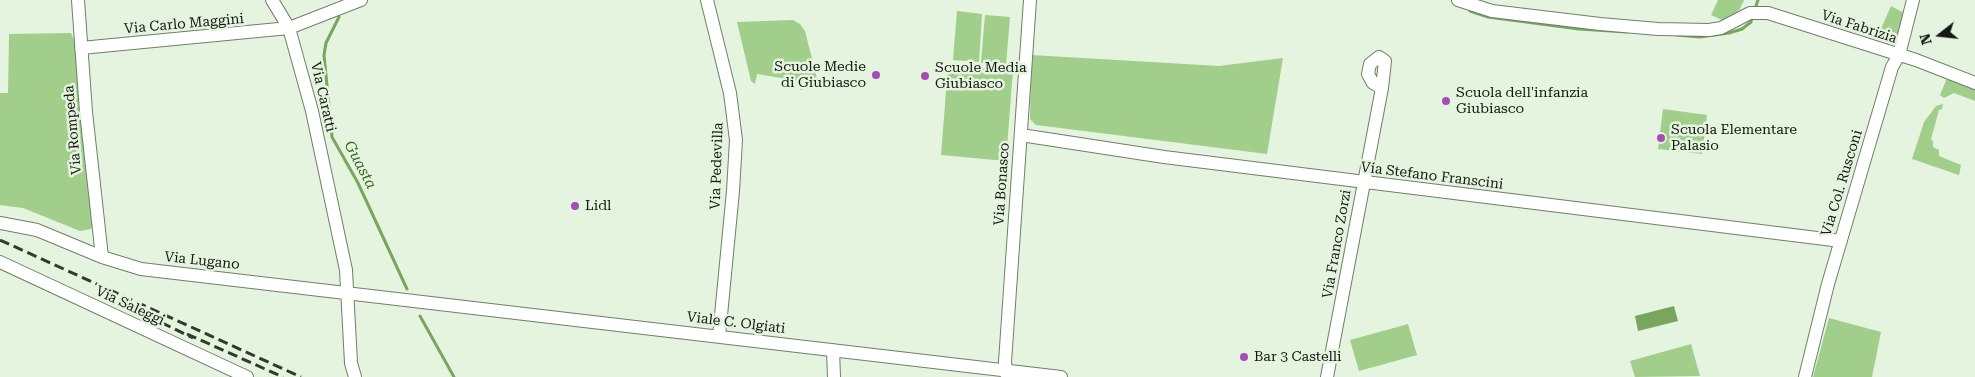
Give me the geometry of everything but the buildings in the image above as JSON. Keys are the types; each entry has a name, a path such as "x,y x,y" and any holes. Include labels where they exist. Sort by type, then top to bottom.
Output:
{"street":[{"name":"Via Rompeda","path":"78,0 102,257"},
{"name":"Via Caratti","path":"272,0 289,28 312,111 346,270 351,363 354,377"},
{"path":"289,28 361,0"},
{"name":"Via Pedevilla","path":"707,0 730,93 736,140 719,336"},
{"name":"Via Bonasco","path":"1006,374 1030,0"},
{"name":"Via Fabrizia","path":"1458,0 1492,11 1658,29 1708,30 1721,28 1755,12 1777,14 1899,55"},
{"name":"Via Col. Rusconi","path":"1805,377 1841,241 1892,67 1899,55 1914,0"},
{"name":"Via Carlo Maggini","path":"81,48 289,28"},
{"path":"1899,55 1975,83"},
{"name":"Via Franco Zorzi","path":"1327,377 1382,88"},
{"name":"Via Stefano Franscini","path":"1021,135 1149,155 1841,241"},
{"name":"Via Lugano","path":"0,223 37,230 102,257 141,269 408,300"},
{"name":"Via Saleggi","path":"0,262 247,377"},
{"name":"Viale C. Olgiati","path":"408,300 719,336 1006,374 1061,377"},
{"path":"832,350 834,377"}],"shaded area":[{"path":"1718,0 1744,0 1740,9 1726,22 1711,15"},
{"path":"1891,6 1904,13 1898,36 1881,29"},
{"path":"957,11 982,14 979,62 953,60"},
{"path":"985,15 1010,17 1006,65 981,63"},
{"path":"793,20 800,24 805,31 817,79 816,87 800,90 800,81 757,74 755,84 751,81 737,22"},
{"path":"71,33 77,46 95,220 91,229 80,231 23,208 0,205 0,93 8,93 9,34"},
{"path":"1031,55 1219,66 1283,58 1267,154 1036,125 1030,119"},
{"path":"948,66 1013,70 1006,161 941,155"},
{"path":"1947,78 1975,90 1975,101 1954,93 1944,98 1940,95"},
{"path":"1943,104 1942,109 1939,110 1931,139 1933,147 1939,150 1939,156 1961,165 1959,175 1912,159 1924,122 1936,106"},
{"path":"1663,109 1707,115 1702,154 1658,149"},
{"path":"1674,306 1678,321 1638,331 1635,316"},
{"path":"1829,318 1881,332 1872,377 1813,377"},
{"path":"1408,324 1417,355 1359,371 1350,340"},
{"path":"1691,344 1700,376 1635,377 1630,361"}],"waterway":[{"path":"1755,9 1758,0"},
{"path":"1470,11 1488,17 1579,29 1627,32"},
{"name":"Guasta","path":"339,17 326,43 324,55 332,137 358,183 407,289"},
{"path":"1676,35 1700,37 1729,33 1742,29 1751,22 1752,17"},
{"name":"Guasta","path":"420,316 454,377"}],"railway":[{"path":"0,240 301,377"},
{"path":"148,316 193,338"},
{"path":"187,334 283,377"}],"place":[{"name":"Scuole Medie di Giubiasco","path":"876,75"},
{"name":"Scuole Media Giubiasco","path":"925,76"},
{"name":"Scuola dell'infanzia Giubiasco","path":"1446,101"},
{"name":"Scuola Elementare Palasio","path":"1661,138"},
{"name":"Lidl","path":"575,206"},
{"name":"Bar 3 Castelli","path":"1244,357"}]}
